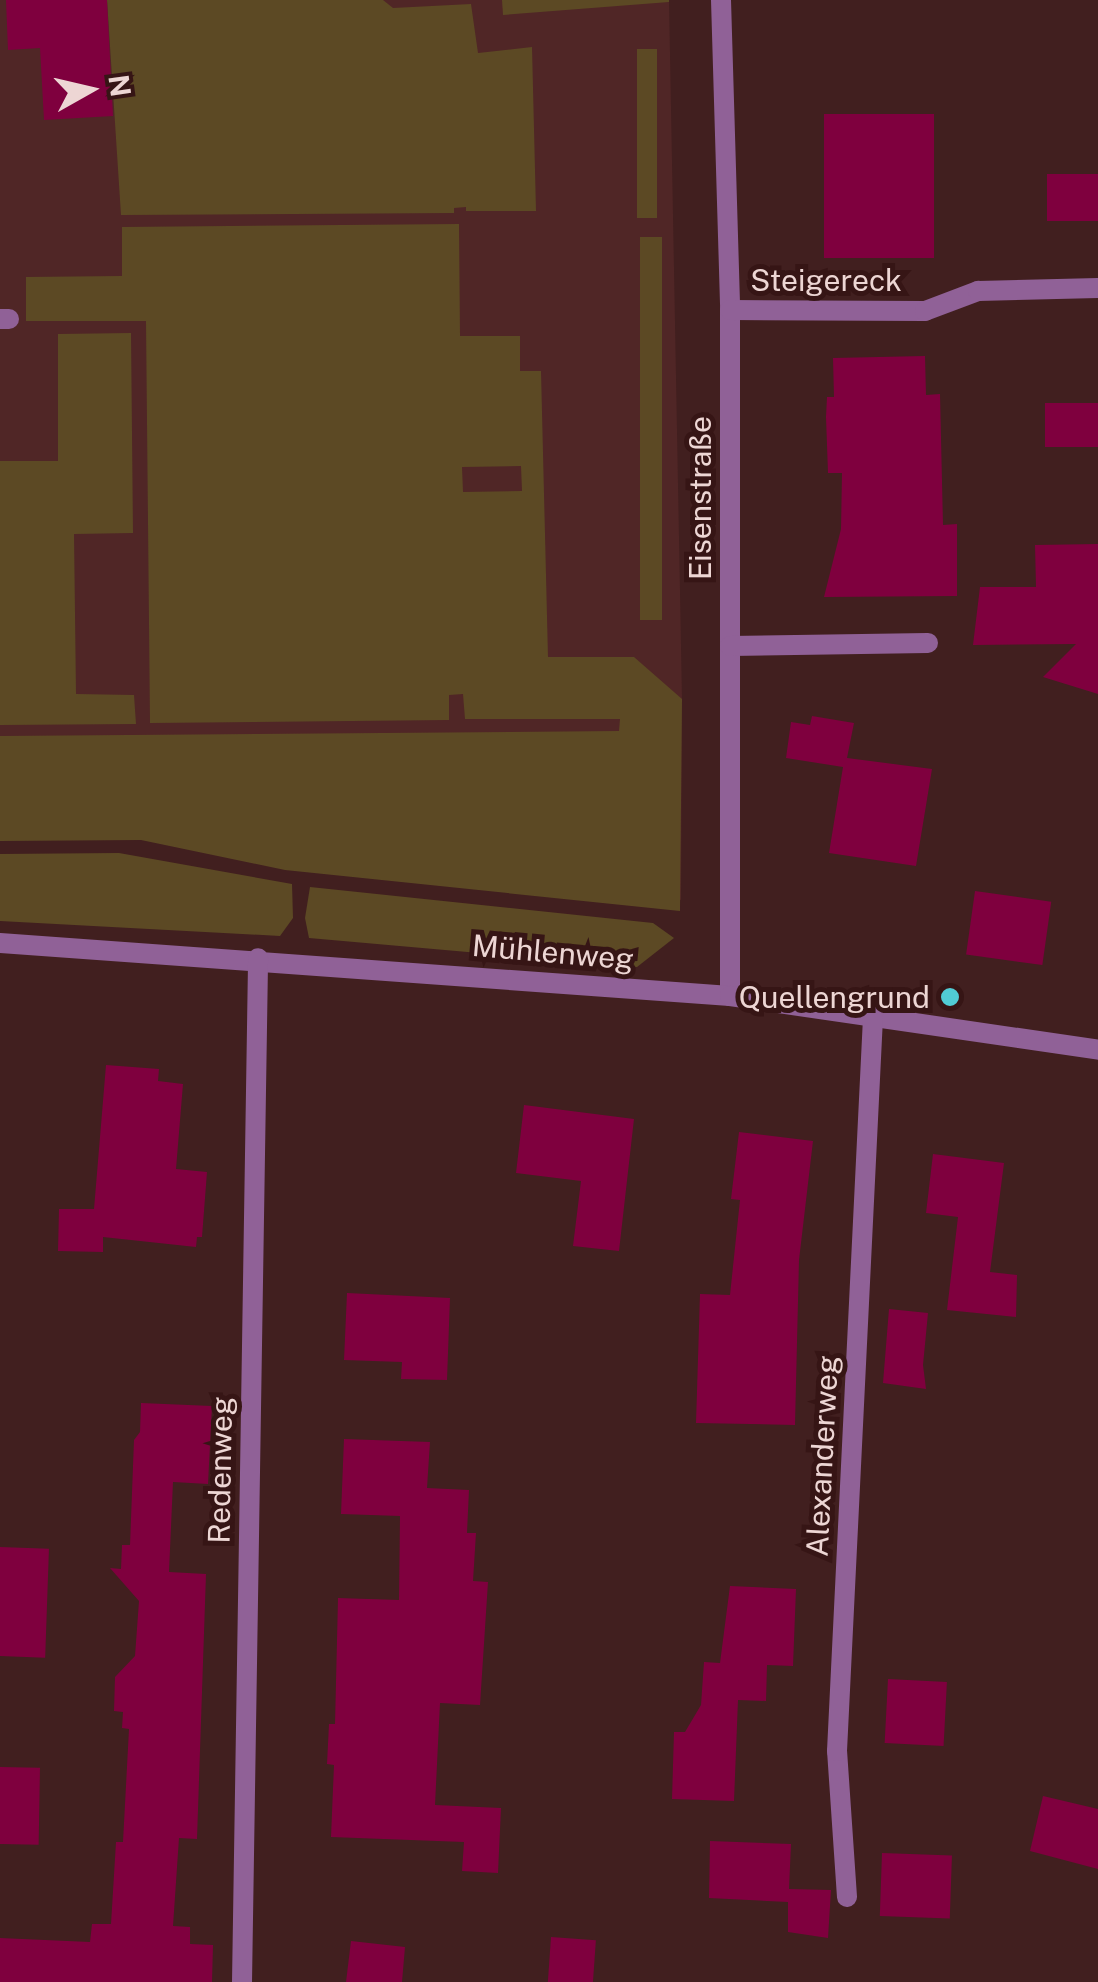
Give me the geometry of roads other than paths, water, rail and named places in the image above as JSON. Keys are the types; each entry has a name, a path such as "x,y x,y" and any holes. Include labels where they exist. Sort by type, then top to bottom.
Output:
{"street":[{"name":"Eisenstraße","path":"721,0 730,310 730,996"},
{"name":"Steigereck","path":"730,310 925,311 978,291 1098,288"},
{"path":"730,646 928,642"},
{"name":"Mühlenweg","path":"0,943 258,958 730,996 1098,1050"},
{"name":"Redenweg","path":"242,1982 258,958"},
{"name":"Alexanderweg","path":"846,1897 837,1751 874,1018"}],"place":[{"name":"Quellengrund","path":"950,997"}]}
